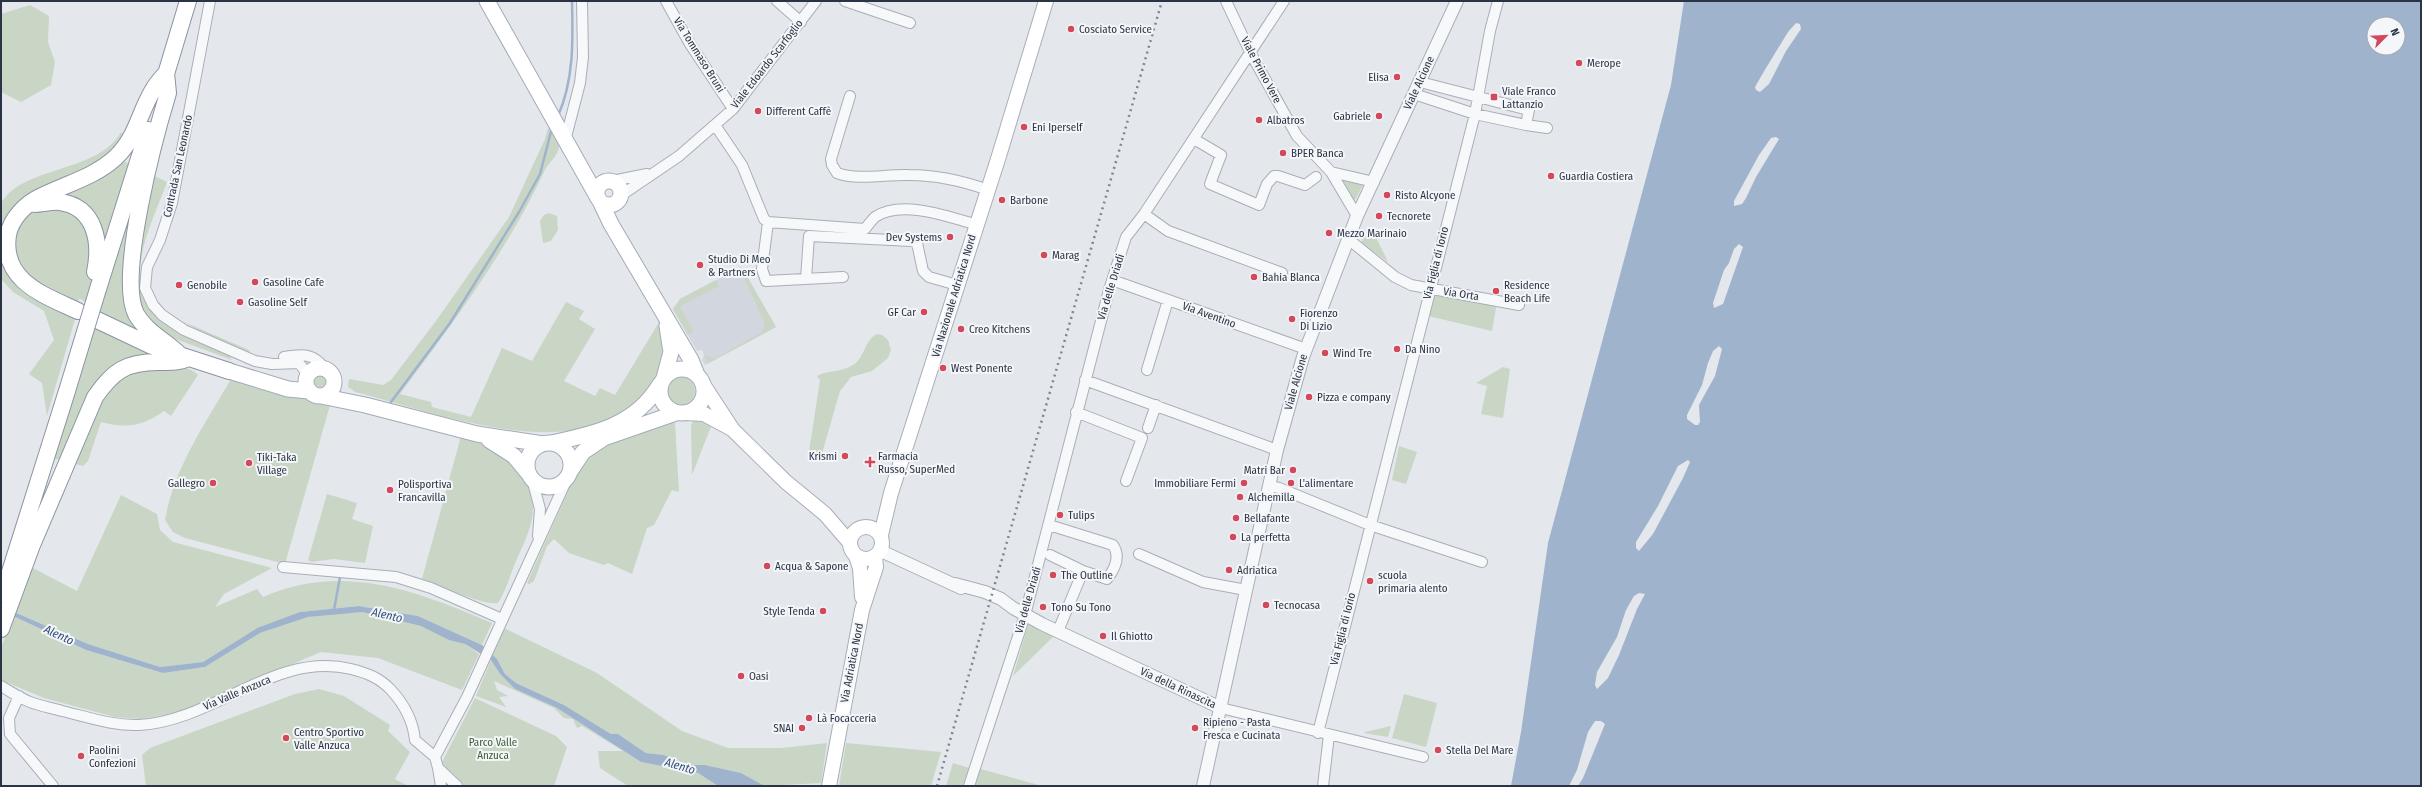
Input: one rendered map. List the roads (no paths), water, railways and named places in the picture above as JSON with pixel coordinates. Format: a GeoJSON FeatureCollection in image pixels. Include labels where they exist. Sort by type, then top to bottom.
{"type":"FeatureCollection","features":[{"type":"Feature","properties":{"kind":"highway"},"geometry":{"type":"LineString","coordinates":[[1,601],[188,1]]}},
{"type":"Feature","properties":{"kind":"highway"},"geometry":{"type":"LineString","coordinates":[[78,311],[26,283],[10,263],[7,243],[12,223],[20,211],[32,204],[38,198],[93,173],[115,158],[125,148],[134,133],[153,89],[166,73]]}},
{"type":"Feature","properties":{"kind":"highway"},"geometry":{"type":"LineString","coordinates":[[166,73],[168,93],[134,239],[130,286],[134,307],[140,320],[147,328],[184,356]]}},
{"type":"Feature","properties":{"kind":"highway"},"geometry":{"type":"LineString","coordinates":[[32,204],[51,202],[68,204],[83,212],[89,220],[98,245],[99,254],[94,276],[98,289]]}},
{"type":"Feature","properties":{"kind":"highway"},"geometry":{"type":"LineString","coordinates":[[95,320],[140,341],[229,370]]}},
{"type":"Feature","properties":{"kind":"highway"},"geometry":{"type":"LineString","coordinates":[[1,629],[32,546],[95,397],[115,372],[139,363],[178,362],[184,356]]}},
{"type":"Feature","properties":{"kind":"main road"},"geometry":{"type":"LineString","coordinates":[[487,1],[599,200],[623,246],[665,316],[700,380],[732,430]]}},
{"type":"Feature","properties":{"kind":"main road","name":"Via Nazionale Adriatica Nord"},"geometry":{"type":"LineString","coordinates":[[881,535],[891,493],[988,190],[1046,1]]}},
{"type":"Feature","properties":{"kind":"main road"},"geometry":{"type":"LineString","coordinates":[[575,159],[620,189],[619,224],[623,246]]}},
{"type":"Feature","properties":{"kind":"main road"},"geometry":{"type":"LineString","coordinates":[[599,200],[599,186],[610,181]]}},
{"type":"Feature","properties":{"kind":"main road"},"geometry":{"type":"LineString","coordinates":[[599,200],[608,205],[619,198]]}},
{"type":"Feature","properties":{"kind":"main road"},"geometry":{"type":"LineString","coordinates":[[665,316],[671,352],[659,392],[664,405],[681,413],[710,416],[732,430],[786,482],[827,517],[853,549],[865,560],[878,554],[883,543],[881,535],[872,528],[859,529],[827,517]]}},
{"type":"Feature","properties":{"kind":"main road"},"geometry":{"type":"LineString","coordinates":[[477,434],[506,449],[537,484],[550,488],[556,487],[569,474],[583,452],[604,438],[698,406],[704,392],[700,380],[691,371],[676,369],[662,381],[651,400],[628,418],[585,436],[536,447],[528,458],[530,476]]}},
{"type":"Feature","properties":{"kind":"main road"},"geometry":{"type":"LineString","coordinates":[[229,370],[270,382],[311,385],[329,393],[330,375]]}},
{"type":"Feature","properties":{"kind":"main road"},"geometry":{"type":"LineString","coordinates":[[311,385],[314,370],[330,375],[356,403]]}},
{"type":"Feature","properties":{"kind":"main road"},"geometry":{"type":"LineString","coordinates":[[311,385],[337,401],[356,403],[477,434],[547,444],[564,449],[569,455],[569,474]]}},
{"type":"Feature","properties":{"kind":"main road","name":"Via Nazionale Adriatica Nord"},"geometry":{"type":"LineString","coordinates":[[859,529],[879,512],[891,493]]}},
{"type":"Feature","properties":{"kind":"main road"},"geometry":{"type":"LineString","coordinates":[[853,549],[851,538],[859,529]]}},
{"type":"Feature","properties":{"kind":"main road","name":"Via Adriatica Nord"},"geometry":{"type":"LineString","coordinates":[[853,549],[860,568],[862,610]]}},
{"type":"Feature","properties":{"kind":"main road","name":"Via Adriatica Nord"},"geometry":{"type":"LineString","coordinates":[[829,786],[862,610],[876,566],[878,554]]}},
{"type":"Feature","properties":{"kind":"street","name":"Contrada San Leonardo"},"geometry":{"type":"LineString","coordinates":[[210,1],[172,203],[160,240],[147,267],[145,288],[153,305],[162,315],[184,330],[254,361],[272,364],[295,362],[303,365],[311,385]]}},
{"type":"Feature","properties":{"kind":"street"},"geometry":{"type":"LineString","coordinates":[[562,136],[580,83],[583,57],[582,1]]}},
{"type":"Feature","properties":{"kind":"street","name":"Via Tommaso Bruni"},"geometry":{"type":"LineString","coordinates":[[666,1],[690,44],[733,109]]}},
{"type":"Feature","properties":{"kind":"street"},"geometry":{"type":"LineString","coordinates":[[777,1],[801,22]]}},
{"type":"Feature","properties":{"kind":"street","name":"Viale Edoardo Scarfoglio"},"geometry":{"type":"LineString","coordinates":[[619,198],[652,173],[679,156],[733,109],[816,1]]}},
{"type":"Feature","properties":{"kind":"street"},"geometry":{"type":"LineString","coordinates":[[845,1],[871,4],[910,23]]}},
{"type":"Feature","properties":{"kind":"street","name":"Viale Primo Vere"},"geometry":{"type":"LineString","coordinates":[[1226,1],[1251,54],[1297,136],[1331,172],[1345,192],[1357,216]]}},
{"type":"Feature","properties":{"kind":"street","name":"Via delle Driadi"},"geometry":{"type":"LineString","coordinates":[[969,786],[1025,615],[1049,525],[1076,412],[1112,280],[1126,237],[1144,214],[1251,54],[1284,1]]}},
{"type":"Feature","properties":{"kind":"street","name":"Viale Alcione"},"geometry":{"type":"LineString","coordinates":[[1203,786],[1277,450],[1306,349],[1347,238],[1457,1]]}},
{"type":"Feature","properties":{"kind":"street","name":"Via Figlia di Iorio"},"geometry":{"type":"LineString","coordinates":[[1318,733],[1370,525],[1397,426],[1429,289],[1475,114],[1490,31],[1498,3]]}},
{"type":"Feature","properties":{"kind":"street"},"geometry":{"type":"LineString","coordinates":[[1420,82],[1529,110],[1526,125]]}},
{"type":"Feature","properties":{"kind":"street"},"geometry":{"type":"LineString","coordinates":[[1414,94],[1475,114],[1547,128]]}},
{"type":"Feature","properties":{"kind":"street"},"geometry":{"type":"LineString","coordinates":[[850,96],[831,159],[832,165],[837,173],[862,176],[917,176],[955,180],[988,190]]}},
{"type":"Feature","properties":{"kind":"street"},"geometry":{"type":"LineString","coordinates":[[715,124],[742,165],[764,219],[768,222],[865,229],[876,217],[900,209],[935,213],[976,225]]}},
{"type":"Feature","properties":{"kind":"street"},"geometry":{"type":"LineString","coordinates":[[1194,139],[1221,155],[1210,184],[1259,206],[1267,184],[1274,176],[1306,185],[1316,177]]}},
{"type":"Feature","properties":{"kind":"street"},"geometry":{"type":"LineString","coordinates":[[1331,172],[1374,182]]}},
{"type":"Feature","properties":{"kind":"street","name":"Viale Edoardo Scarfoglio"},"geometry":{"type":"LineString","coordinates":[[610,181],[652,173]]}},
{"type":"Feature","properties":{"kind":"street"},"geometry":{"type":"LineString","coordinates":[[1144,214],[1168,231],[1282,273]]}},
{"type":"Feature","properties":{"kind":"street"},"geometry":{"type":"LineString","coordinates":[[768,222],[762,269],[766,281],[843,278]]}},
{"type":"Feature","properties":{"kind":"street"},"geometry":{"type":"LineString","coordinates":[[806,279],[809,236],[912,241],[917,243],[923,270],[929,277],[958,285]]}},
{"type":"Feature","properties":{"kind":"street","name":"Via Orta"},"geometry":{"type":"LineString","coordinates":[[1347,238],[1395,277],[1411,285],[1519,304]]}},
{"type":"Feature","properties":{"kind":"street","name":"Via Aventino"},"geometry":{"type":"LineString","coordinates":[[1112,280],[1306,349]]}},
{"type":"Feature","properties":{"kind":"street"},"geometry":{"type":"LineString","coordinates":[[1147,370],[1168,300]]}},
{"type":"Feature","properties":{"kind":"street"},"geometry":{"type":"LineString","coordinates":[[254,361],[304,354],[317,359],[330,375]]}},
{"type":"Feature","properties":{"kind":"street"},"geometry":{"type":"LineString","coordinates":[[1085,380],[1277,450]]}},
{"type":"Feature","properties":{"kind":"street"},"geometry":{"type":"LineString","coordinates":[[1148,428],[1156,406]]}},
{"type":"Feature","properties":{"kind":"street"},"geometry":{"type":"LineString","coordinates":[[1076,412],[1142,438],[1126,481]]}},
{"type":"Feature","properties":{"kind":"street"},"geometry":{"type":"LineString","coordinates":[[441,786],[435,757],[467,697],[569,474]]}},
{"type":"Feature","properties":{"kind":"street"},"geometry":{"type":"LineString","coordinates":[[530,476],[540,509],[538,542]]}},
{"type":"Feature","properties":{"kind":"street"},"geometry":{"type":"LineString","coordinates":[[1269,486],[1279,488],[1370,525],[1482,562]]}},
{"type":"Feature","properties":{"kind":"street"},"geometry":{"type":"LineString","coordinates":[[1049,525],[1113,545],[1116,550],[1117,562],[1107,579],[1083,571],[1050,555]]}},
{"type":"Feature","properties":{"kind":"street","name":"Via della Rinascita"},"geometry":{"type":"LineString","coordinates":[[878,554],[955,584],[982,599],[1013,608],[1058,631],[1221,708],[1318,733],[1423,757]]}},
{"type":"Feature","properties":{"kind":"street"},"geometry":{"type":"LineString","coordinates":[[1139,554],[1203,582],[1246,590]]}},
{"type":"Feature","properties":{"kind":"street"},"geometry":{"type":"LineString","coordinates":[[282,568],[396,577],[431,588],[502,619]]}},
{"type":"Feature","properties":{"kind":"street"},"geometry":{"type":"LineString","coordinates":[[1058,631],[1083,571]]}},
{"type":"Feature","properties":{"kind":"street","name":"Via Valle Anzuca"},"geometry":{"type":"LineString","coordinates":[[1,686],[31,702],[113,724],[138,725],[175,719],[290,670],[314,666],[332,666],[364,672],[387,686],[406,709],[412,721],[415,740],[435,757]]}},
{"type":"Feature","properties":{"kind":"street"},"geometry":{"type":"LineString","coordinates":[[19,696],[9,718],[10,734],[53,786]]}},
{"type":"Feature","properties":{"kind":"street"},"geometry":{"type":"LineString","coordinates":[[1323,786],[1330,735]]}},
{"type":"Feature","properties":{"kind":"street"},"geometry":{"type":"LineString","coordinates":[[438,768],[457,786]]}},
{"type":"Feature","properties":{"kind":"water"},"geometry":{"type":"Polygon","coordinates":[[[1684,1],[2421,1],[2421,786],[1511,786],[1521,732],[1548,543],[1671,85],[1684,1]]]}},
{"type":"Feature","properties":{"kind":"water","name":"Alento"},"geometry":{"type":"Polygon","coordinates":[[[359,606],[418,616],[482,645],[497,659],[505,674],[516,683],[564,705],[611,734],[618,734],[646,753],[664,755],[688,765],[705,765],[741,773],[765,786],[718,786],[698,773],[641,762],[557,708],[515,689],[500,674],[491,660],[465,644],[449,640],[421,626],[362,612],[308,617],[260,633],[205,667],[163,673],[86,650],[13,616],[14,612],[88,644],[160,667],[203,662],[257,628],[300,612],[359,606]]]}},
{"type":"Feature","properties":{"kind":"waterway"},"geometry":{"type":"LineString","coordinates":[[558,116],[570,74],[572,45],[572,1]]}},
{"type":"Feature","properties":{"kind":"waterway"},"geometry":{"type":"LineString","coordinates":[[391,402],[450,323],[519,212],[540,174],[552,128]]}},
{"type":"Feature","properties":{"kind":"waterway"},"geometry":{"type":"LineString","coordinates":[[334,610],[340,577]]}},
{"type":"Feature","properties":{"kind":"railway"},"geometry":{"type":"LineString","coordinates":[[937,786],[1162,1]]}},
{"type":"Feature","properties":{"kind":"place","name":"Cosciato Service"},"geometry":{"type":"Point","coordinates":[1071,29]}},
{"type":"Feature","properties":{"kind":"place","name":"Merope"},"geometry":{"type":"Point","coordinates":[1579,63]}},
{"type":"Feature","properties":{"kind":"place","name":"Elisa"},"geometry":{"type":"Point","coordinates":[1397,77]}},
{"type":"Feature","properties":{"kind":"place","name":"Viale Franco Lattanzio"},"geometry":{"type":"Point","coordinates":[1494,97]}},
{"type":"Feature","properties":{"kind":"place","name":"Different Caffè"},"geometry":{"type":"Point","coordinates":[758,111]}},
{"type":"Feature","properties":{"kind":"place","name":"Gabriele"},"geometry":{"type":"Point","coordinates":[1379,116]}},
{"type":"Feature","properties":{"kind":"place","name":"Albatros"},"geometry":{"type":"Point","coordinates":[1259,120]}},
{"type":"Feature","properties":{"kind":"place","name":"Eni Iperself"},"geometry":{"type":"Point","coordinates":[1024,127]}},
{"type":"Feature","properties":{"kind":"place","name":"BPER Banca"},"geometry":{"type":"Point","coordinates":[1283,153]}},
{"type":"Feature","properties":{"kind":"place","name":"Guardia Costiera"},"geometry":{"type":"Point","coordinates":[1551,176]}},
{"type":"Feature","properties":{"kind":"place","name":"Risto Alcyone"},"geometry":{"type":"Point","coordinates":[1387,195]}},
{"type":"Feature","properties":{"kind":"place","name":"Barbone"},"geometry":{"type":"Point","coordinates":[1002,200]}},
{"type":"Feature","properties":{"kind":"place","name":"Tecnorete"},"geometry":{"type":"Point","coordinates":[1379,216]}},
{"type":"Feature","properties":{"kind":"place","name":"Mezzo Marinaio"},"geometry":{"type":"Point","coordinates":[1329,233]}},
{"type":"Feature","properties":{"kind":"place","name":"Dev Systems"},"geometry":{"type":"Point","coordinates":[950,237]}},
{"type":"Feature","properties":{"kind":"place","name":"Marag"},"geometry":{"type":"Point","coordinates":[1044,255]}},
{"type":"Feature","properties":{"kind":"place","name":"Studio Di Meo & Partners"},"geometry":{"type":"Point","coordinates":[700,265]}},
{"type":"Feature","properties":{"kind":"place","name":"Bahia Blanca"},"geometry":{"type":"Point","coordinates":[1254,277]}},
{"type":"Feature","properties":{"kind":"place","name":"Gasoline Cafe"},"geometry":{"type":"Point","coordinates":[255,282]}},
{"type":"Feature","properties":{"kind":"place","name":"Genobile"},"geometry":{"type":"Point","coordinates":[179,285]}},
{"type":"Feature","properties":{"kind":"place","name":"Residence Beach Life"},"geometry":{"type":"Point","coordinates":[1496,291]}},
{"type":"Feature","properties":{"kind":"place","name":"Gasoline Self"},"geometry":{"type":"Point","coordinates":[240,302]}},
{"type":"Feature","properties":{"kind":"place","name":"GF Car"},"geometry":{"type":"Point","coordinates":[924,312]}},
{"type":"Feature","properties":{"kind":"place","name":"Fiorenzo Di Lizio"},"geometry":{"type":"Point","coordinates":[1292,319]}},
{"type":"Feature","properties":{"kind":"place","name":"Creo Kitchens"},"geometry":{"type":"Point","coordinates":[961,329]}},
{"type":"Feature","properties":{"kind":"place","name":"Da Nino"},"geometry":{"type":"Point","coordinates":[1397,349]}},
{"type":"Feature","properties":{"kind":"place","name":"Wind Tre"},"geometry":{"type":"Point","coordinates":[1325,353]}},
{"type":"Feature","properties":{"kind":"place","name":"West Ponente"},"geometry":{"type":"Point","coordinates":[943,368]}},
{"type":"Feature","properties":{"kind":"place","name":"Pizza e company"},"geometry":{"type":"Point","coordinates":[1309,397]}},
{"type":"Feature","properties":{"kind":"place","name":"Krismi"},"geometry":{"type":"Point","coordinates":[845,456]}},
{"type":"Feature","properties":{"kind":"place","name":"Farmacia Russo, SuperMed"},"geometry":{"type":"Point","coordinates":[870,462]}},
{"type":"Feature","properties":{"kind":"place","name":"Tiki-Taka Village"},"geometry":{"type":"Point","coordinates":[249,463]}},
{"type":"Feature","properties":{"kind":"place","name":"Matri Bar"},"geometry":{"type":"Point","coordinates":[1293,470]}},
{"type":"Feature","properties":{"kind":"place","name":"Gallegro"},"geometry":{"type":"Point","coordinates":[213,483]}},
{"type":"Feature","properties":{"kind":"place","name":"Immobiliare Fermi"},"geometry":{"type":"Point","coordinates":[1244,483]}},
{"type":"Feature","properties":{"kind":"place","name":"L'alimentare"},"geometry":{"type":"Point","coordinates":[1291,483]}},
{"type":"Feature","properties":{"kind":"place","name":"Polisportiva Francavilla"},"geometry":{"type":"Point","coordinates":[390,490]}},
{"type":"Feature","properties":{"kind":"place","name":"Alchemilla"},"geometry":{"type":"Point","coordinates":[1240,497]}},
{"type":"Feature","properties":{"kind":"place","name":"Tulips"},"geometry":{"type":"Point","coordinates":[1060,515]}},
{"type":"Feature","properties":{"kind":"place","name":"Bellafante"},"geometry":{"type":"Point","coordinates":[1236,518]}},
{"type":"Feature","properties":{"kind":"place","name":"La perfetta"},"geometry":{"type":"Point","coordinates":[1233,537]}},
{"type":"Feature","properties":{"kind":"place","name":"Acqua & Sapone"},"geometry":{"type":"Point","coordinates":[767,566]}},
{"type":"Feature","properties":{"kind":"place","name":"Adriatica"},"geometry":{"type":"Point","coordinates":[1229,570]}},
{"type":"Feature","properties":{"kind":"place","name":"The Outline"},"geometry":{"type":"Point","coordinates":[1053,575]}},
{"type":"Feature","properties":{"kind":"place","name":"scuola primaria alento"},"geometry":{"type":"Point","coordinates":[1370,581]}},
{"type":"Feature","properties":{"kind":"place","name":"Tecnocasa"},"geometry":{"type":"Point","coordinates":[1266,605]}},
{"type":"Feature","properties":{"kind":"place","name":"Tono Su Tono"},"geometry":{"type":"Point","coordinates":[1043,607]}},
{"type":"Feature","properties":{"kind":"place","name":"Style Tenda"},"geometry":{"type":"Point","coordinates":[823,611]}},
{"type":"Feature","properties":{"kind":"place","name":"Il Ghiotto"},"geometry":{"type":"Point","coordinates":[1103,636]}},
{"type":"Feature","properties":{"kind":"place","name":"Oasi"},"geometry":{"type":"Point","coordinates":[741,676]}},
{"type":"Feature","properties":{"kind":"place","name":"Là Focacceria"},"geometry":{"type":"Point","coordinates":[809,718]}},
{"type":"Feature","properties":{"kind":"place","name":"SNAI"},"geometry":{"type":"Point","coordinates":[802,728]}},
{"type":"Feature","properties":{"kind":"place","name":"Ripieno - Pasta Fresca e Cucinata"},"geometry":{"type":"Point","coordinates":[1195,728]}},
{"type":"Feature","properties":{"kind":"place","name":"Centro Sportivo Valle Anzuca"},"geometry":{"type":"Point","coordinates":[286,738]}},
{"type":"Feature","properties":{"kind":"place","name":"Stella Del Mare"},"geometry":{"type":"Point","coordinates":[1438,750]}},
{"type":"Feature","properties":{"kind":"place","name":"Paolini Confezioni"},"geometry":{"type":"Point","coordinates":[81,756]}},
{"type":"Feature","properties":{"kind":"park label","name":"Parco Valle Anzuca"},"geometry":{"type":"Point","coordinates":[493,748]}}]}
